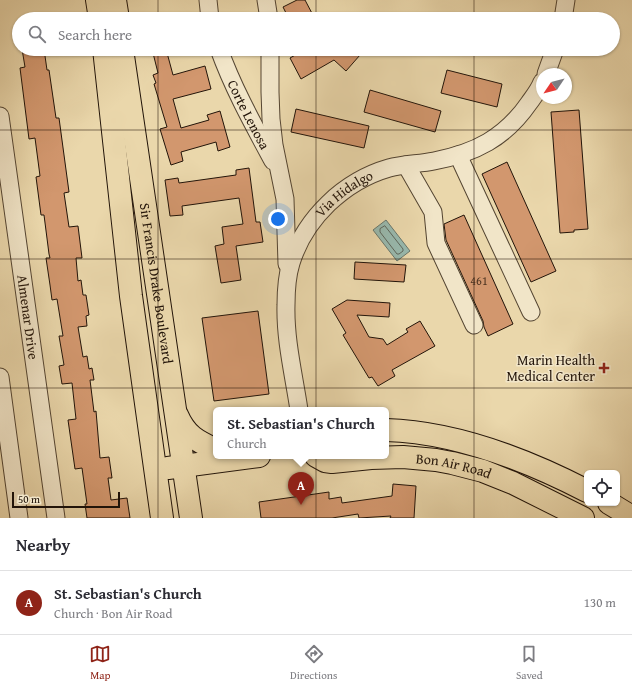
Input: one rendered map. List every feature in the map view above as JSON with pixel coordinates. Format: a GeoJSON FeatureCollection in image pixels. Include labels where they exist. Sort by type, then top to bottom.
{"type":"FeatureCollection","features":[{"type":"Feature","properties":{"kind":"main road"},"geometry":{"type":"LineString","coordinates":[[97,0],[99,12]]}},
{"type":"Feature","properties":{"kind":"main road"},"geometry":{"type":"LineString","coordinates":[[115,0],[117,12]]}},
{"type":"Feature","properties":{"kind":"main road","name":"Sir Francis Drake Boulevard"},"geometry":{"type":"LineString","coordinates":[[105,56],[131,296],[162,518]]}},
{"type":"Feature","properties":{"kind":"main road","name":"Sir Francis Drake Boulevard"},"geometry":{"type":"LineString","coordinates":[[123,56],[191,518]]}},
{"type":"Feature","properties":{"kind":"main road"},"geometry":{"type":"LineString","coordinates":[[175,410],[181,424],[187,432],[196,440],[213,448]]}},
{"type":"Feature","properties":{"kind":"main road","name":"Bon Air Road"},"geometry":{"type":"LineString","coordinates":[[389,430],[427,433],[477,446],[521,461],[584,490]]}},
{"type":"Feature","properties":{"kind":"main road","name":"Bon Air Road"},"geometry":{"type":"LineString","coordinates":[[389,457],[430,459],[482,471],[512,483],[583,518]]}},
{"type":"Feature","properties":{"kind":"main road"},"geometry":{"type":"LineString","coordinates":[[155,469],[232,459]]}},
{"type":"Feature","properties":{"kind":"main road","name":"Bon Air Road"},"geometry":{"type":"LineString","coordinates":[[321,459],[332,462],[361,459]]}},
{"type":"Feature","properties":{"kind":"main road"},"geometry":{"type":"LineString","coordinates":[[614,506],[632,517]]}},
{"type":"Feature","properties":{"kind":"street"},"geometry":{"type":"LineString","coordinates":[[208,0],[209,12]]}},
{"type":"Feature","properties":{"kind":"street"},"geometry":{"type":"LineString","coordinates":[[266,0],[268,12]]}},
{"type":"Feature","properties":{"kind":"street"},"geometry":{"type":"LineString","coordinates":[[564,12],[566,0]]}},
{"type":"Feature","properties":{"kind":"street","name":"Corte Lenosa"},"geometry":{"type":"LineString","coordinates":[[222,56],[249,117],[282,179]]}},
{"type":"Feature","properties":{"kind":"street","name":"Corte Lenosa"},"geometry":{"type":"LineString","coordinates":[[270,56],[271,119],[274,144],[282,179],[287,218],[288,282]]}},
{"type":"Feature","properties":{"kind":"street"},"geometry":{"type":"LineString","coordinates":[[549,68],[553,56]]}},
{"type":"Feature","properties":{"kind":"street","name":"Via Hidalgo"},"geometry":{"type":"LineString","coordinates":[[299,407],[286,327],[286,305],[291,263],[300,241],[312,223],[327,204],[345,189],[367,175],[390,167],[458,155],[495,138],[512,125],[526,108],[536,92]]}},
{"type":"Feature","properties":{"kind":"street","name":"Almenar Drive"},"geometry":{"type":"LineString","coordinates":[[0,116],[56,518]]}},
{"type":"Feature","properties":{"kind":"street"},"geometry":{"type":"LineString","coordinates":[[458,155],[531,312]]}},
{"type":"Feature","properties":{"kind":"street"},"geometry":{"type":"LineString","coordinates":[[406,165],[433,212],[436,243],[474,325]]}},
{"type":"Feature","properties":{"kind":"street"},"geometry":{"type":"LineString","coordinates":[[0,377],[19,518]]}},
{"type":"Feature","properties":{"kind":"water"},"geometry":{"type":"Polygon","coordinates":[[[386,220],[410,251],[397,261],[373,230],[386,220]]]}},
{"type":"Feature","properties":{"kind":"building"},"geometry":{"type":"Polygon","coordinates":[[[297,0],[305,0],[311,12],[286,12],[283,7],[297,0]]]}},
{"type":"Feature","properties":{"kind":"building"},"geometry":{"type":"Polygon","coordinates":[[[23,56],[45,56],[47,70],[49,70],[56,118],[59,118],[69,192],[64,193],[69,227],[78,226],[82,258],[76,258],[78,281],[81,280],[83,295],[86,295],[89,315],[86,316],[87,326],[78,327],[83,357],[87,356],[89,369],[92,368],[94,380],[90,380],[94,412],[96,411],[100,458],[109,457],[112,478],[108,478],[111,500],[127,498],[130,518],[87,518],[85,504],[87,504],[82,468],[75,469],[68,420],[76,419],[72,383],[62,384],[59,366],[64,365],[59,336],[63,336],[57,299],[52,300],[46,258],[50,258],[44,215],[41,215],[36,177],[40,176],[35,138],[29,139],[20,68],[25,67],[23,56]]]}},
{"type":"Feature","properties":{"kind":"building"},"geometry":{"type":"Polygon","coordinates":[[[154,56],[168,56],[173,75],[205,66],[211,89],[173,99],[181,128],[209,120],[207,115],[220,111],[230,147],[218,151],[216,142],[181,152],[183,161],[171,165],[160,129],[167,127],[154,84],[156,83],[153,75],[158,73],[154,56]]]}},
{"type":"Feature","properties":{"kind":"building"},"geometry":{"type":"Polygon","coordinates":[[[294,56],[359,56],[346,71],[334,60],[301,79],[290,58],[294,56]]]}},
{"type":"Feature","properties":{"kind":"building"},"geometry":{"type":"Polygon","coordinates":[[[447,70],[502,84],[497,107],[441,93],[447,70]]]}},
{"type":"Feature","properties":{"kind":"building"},"geometry":{"type":"Polygon","coordinates":[[[370,90],[441,111],[435,132],[364,112],[370,90]]]}},
{"type":"Feature","properties":{"kind":"building"},"geometry":{"type":"Polygon","coordinates":[[[296,109],[369,126],[364,148],[291,132],[296,109]]]}},
{"type":"Feature","properties":{"kind":"building"},"geometry":{"type":"Polygon","coordinates":[[[579,110],[588,229],[560,233],[551,112],[579,110]]]}},
{"type":"Feature","properties":{"kind":"building"},"geometry":{"type":"Polygon","coordinates":[[[507,162],[556,271],[531,282],[482,174],[507,162]]]}},
{"type":"Feature","properties":{"kind":"building"},"geometry":{"type":"Polygon","coordinates":[[[249,168],[256,222],[260,222],[263,242],[236,246],[241,280],[221,283],[215,246],[224,244],[222,227],[243,224],[239,198],[182,206],[183,215],[170,216],[165,180],[178,178],[179,183],[236,175],[236,170],[249,168]]]}},
{"type":"Feature","properties":{"kind":"building"},"geometry":{"type":"Polygon","coordinates":[[[464,215],[513,324],[488,336],[483,321],[446,240],[444,224],[464,215]]]}},
{"type":"Feature","properties":{"kind":"building"},"geometry":{"type":"Polygon","coordinates":[[[355,262],[406,265],[404,282],[354,279],[355,262]]]}},
{"type":"Feature","properties":{"kind":"building"},"geometry":{"type":"Polygon","coordinates":[[[347,300],[390,303],[389,317],[357,315],[369,337],[383,339],[387,345],[408,332],[406,329],[420,321],[435,346],[392,370],[395,376],[378,386],[372,377],[369,378],[343,335],[346,333],[332,309],[347,300]]]}},
{"type":"Feature","properties":{"kind":"building"},"geometry":{"type":"Polygon","coordinates":[[[258,311],[269,394],[214,401],[202,318],[258,311]]]}},
{"type":"Feature","properties":{"kind":"building"},"geometry":{"type":"Polygon","coordinates":[[[393,484],[416,486],[414,518],[390,518],[391,516],[359,518],[358,514],[332,518],[261,518],[259,502],[329,492],[329,499],[341,497],[342,503],[392,496],[393,484]]]}},
{"type":"Feature","properties":{"kind":"place","name":"Marin Health Medical Center"},"geometry":{"type":"Point","coordinates":[604,368]}},
{"type":"Feature","properties":{"kind":"place","name":"St. Sebastian's Church"},"geometry":{"type":"Point","coordinates":[301,505]}}]}
